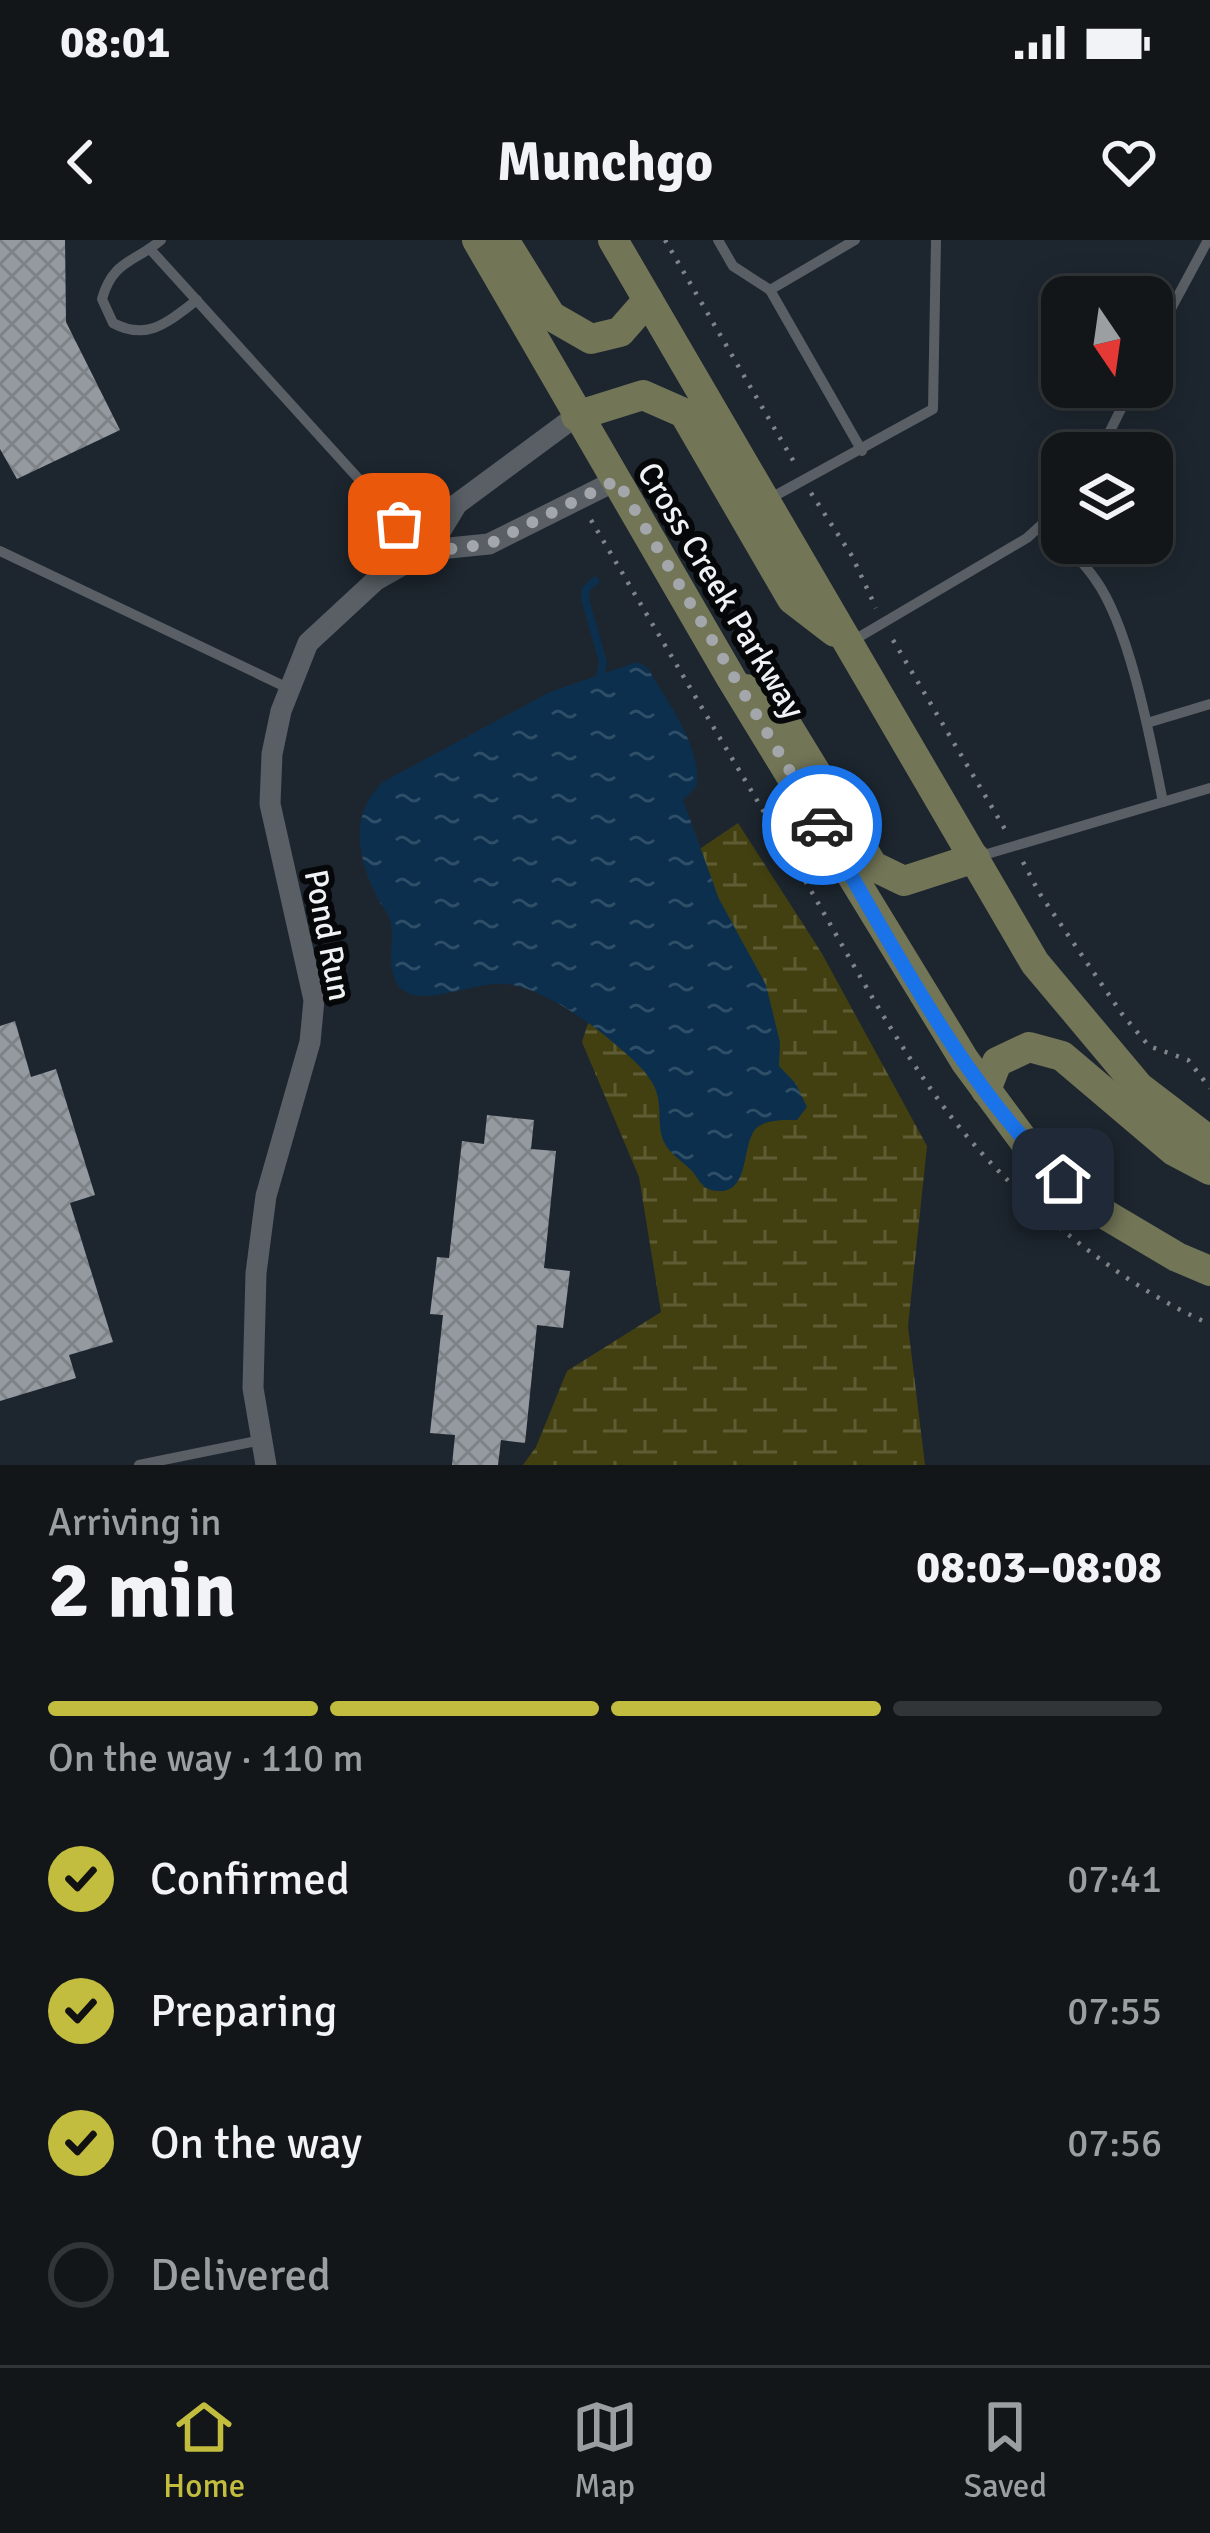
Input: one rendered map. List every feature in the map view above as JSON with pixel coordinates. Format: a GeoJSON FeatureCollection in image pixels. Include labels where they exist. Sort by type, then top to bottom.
{"type":"FeatureCollection","features":[{"type":"Feature","properties":{"kind":"street","name":"Cross Creek Parkway"},"geometry":{"type":"LineString","coordinates":[[477,240],[731,678],[986,1090],[1030,1149],[1096,1209],[1210,1271]]}},
{"type":"Feature","properties":{"kind":"street"},"geometry":{"type":"LineString","coordinates":[[504,240],[551,316],[591,339],[620,332],[648,299]]}},
{"type":"Feature","properties":{"kind":"street"},"geometry":{"type":"LineString","coordinates":[[613,240],[1035,963],[1138,1087],[1210,1141]]}},
{"type":"Feature","properties":{"kind":"street"},"geometry":{"type":"LineString","coordinates":[[576,416],[643,395],[683,413],[792,599],[849,643]]}},
{"type":"Feature","properties":{"kind":"street","name":"Pond Run"},"geometry":{"type":"LineString","coordinates":[[427,551],[457,504],[576,416]]}},
{"type":"Feature","properties":{"kind":"street","name":"Pond Run"},"geometry":{"type":"LineString","coordinates":[[266,1465],[253,1388],[261,1234],[266,1196],[310,1042],[314,1000],[270,804],[280,711],[308,643],[376,580],[427,551],[489,544],[617,480]]}},
{"type":"Feature","properties":{"kind":"street"},"geometry":{"type":"LineString","coordinates":[[731,678],[782,717],[873,866],[904,881],[975,858]]}},
{"type":"Feature","properties":{"kind":"street"},"geometry":{"type":"LineString","coordinates":[[986,1090],[997,1062],[1029,1047],[1062,1056],[1174,1150],[1210,1170]]}},
{"type":"Feature","properties":{"kind":"lane"},"geometry":{"type":"LineString","coordinates":[[161,240],[109,276],[101,299],[112,323],[141,333],[156,330],[197,300]]}},
{"type":"Feature","properties":{"kind":"lane"},"geometry":{"type":"LineString","coordinates":[[718,240],[733,266],[770,290],[862,451]]}},
{"type":"Feature","properties":{"kind":"lane"},"geometry":{"type":"LineString","coordinates":[[770,290],[855,240]]}},
{"type":"Feature","properties":{"kind":"lane"},"geometry":{"type":"LineString","coordinates":[[766,500],[933,410],[936,240]]}},
{"type":"Feature","properties":{"kind":"lane"},"geometry":{"type":"LineString","coordinates":[[1173,305],[1208,240]]}},
{"type":"Feature","properties":{"kind":"lane"},"geometry":{"type":"LineString","coordinates":[[150,250],[427,551]]}},
{"type":"Feature","properties":{"kind":"lane"},"geometry":{"type":"LineString","coordinates":[[849,643],[1041,525]]}},
{"type":"Feature","properties":{"kind":"lane"},"geometry":{"type":"LineString","coordinates":[[0,551],[290,688]]}},
{"type":"Feature","properties":{"kind":"lane"},"geometry":{"type":"LineString","coordinates":[[1082,564],[1098,582],[1121,638],[1147,723],[1163,802]]}},
{"type":"Feature","properties":{"kind":"lane"},"geometry":{"type":"LineString","coordinates":[[1147,723],[1210,704]]}},
{"type":"Feature","properties":{"kind":"lane"},"geometry":{"type":"LineString","coordinates":[[975,858],[1210,788]]}},
{"type":"Feature","properties":{"kind":"lane"},"geometry":{"type":"LineString","coordinates":[[139,1465],[261,1440]]}},
{"type":"Feature","properties":{"kind":"path"},"geometry":{"type":"LineString","coordinates":[[665,240],[852,556],[884,622],[1040,894],[1149,1046],[1188,1060],[1210,1088]]}},
{"type":"Feature","properties":{"kind":"path"},"geometry":{"type":"LineString","coordinates":[[579,499],[876,999]]}},
{"type":"Feature","properties":{"kind":"shaded area"},"geometry":{"type":"Polygon","coordinates":[[[0,240],[1210,240],[1210,1465],[0,1465],[0,240]]]}},
{"type":"Feature","properties":{"kind":"green space"},"geometry":{"type":"Polygon","coordinates":[[[738,823],[821,952],[927,1146],[908,1326],[925,1465],[523,1465],[536,1447],[567,1371],[661,1312],[639,1177],[582,1042],[629,897],[738,823]]]}},
{"type":"Feature","properties":{"kind":"water"},"geometry":{"type":"Polygon","coordinates":[[[637,662],[647,667],[688,739],[697,786],[683,800],[719,899],[766,985],[780,1042],[779,1066],[796,1084],[807,1107],[797,1120],[762,1124],[754,1131],[738,1181],[724,1191],[705,1187],[667,1148],[656,1091],[644,1071],[574,1013],[518,986],[482,986],[427,996],[399,986],[392,970],[391,923],[362,853],[365,809],[383,782],[550,692],[637,662]]]}},
{"type":"Feature","properties":{"kind":"building"},"geometry":{"type":"Polygon","coordinates":[[[0,240],[65,240],[66,322],[120,430],[17,479],[0,449],[0,240]]]}},
{"type":"Feature","properties":{"kind":"building"},"geometry":{"type":"Polygon","coordinates":[[[15,1021],[31,1077],[56,1069],[95,1195],[70,1203],[113,1342],[69,1355],[76,1378],[0,1401],[0,1026],[15,1021]]]}},
{"type":"Feature","properties":{"kind":"building"},"geometry":{"type":"Polygon","coordinates":[[[487,1115],[534,1120],[531,1149],[556,1151],[544,1268],[570,1271],[563,1328],[537,1325],[525,1443],[501,1440],[498,1465],[452,1465],[455,1435],[430,1433],[443,1315],[430,1314],[437,1257],[449,1258],[462,1141],[484,1144],[487,1115]]]}},
{"type":"Feature","properties":{"kind":"waterway"},"geometry":{"type":"LineString","coordinates":[[595,581],[586,589],[585,599],[603,662],[600,677]]}},
{"type":"Feature","properties":{"kind":"way so far"},"geometry":{"type":"LineString","coordinates":[[399,524],[425,552],[489,544],[617,480],[822,825]]}},
{"type":"Feature","properties":{"kind":"route"},"geometry":{"type":"LineString","coordinates":[[822,825],[965,1061],[1030,1149],[1063,1179]]}}]}
